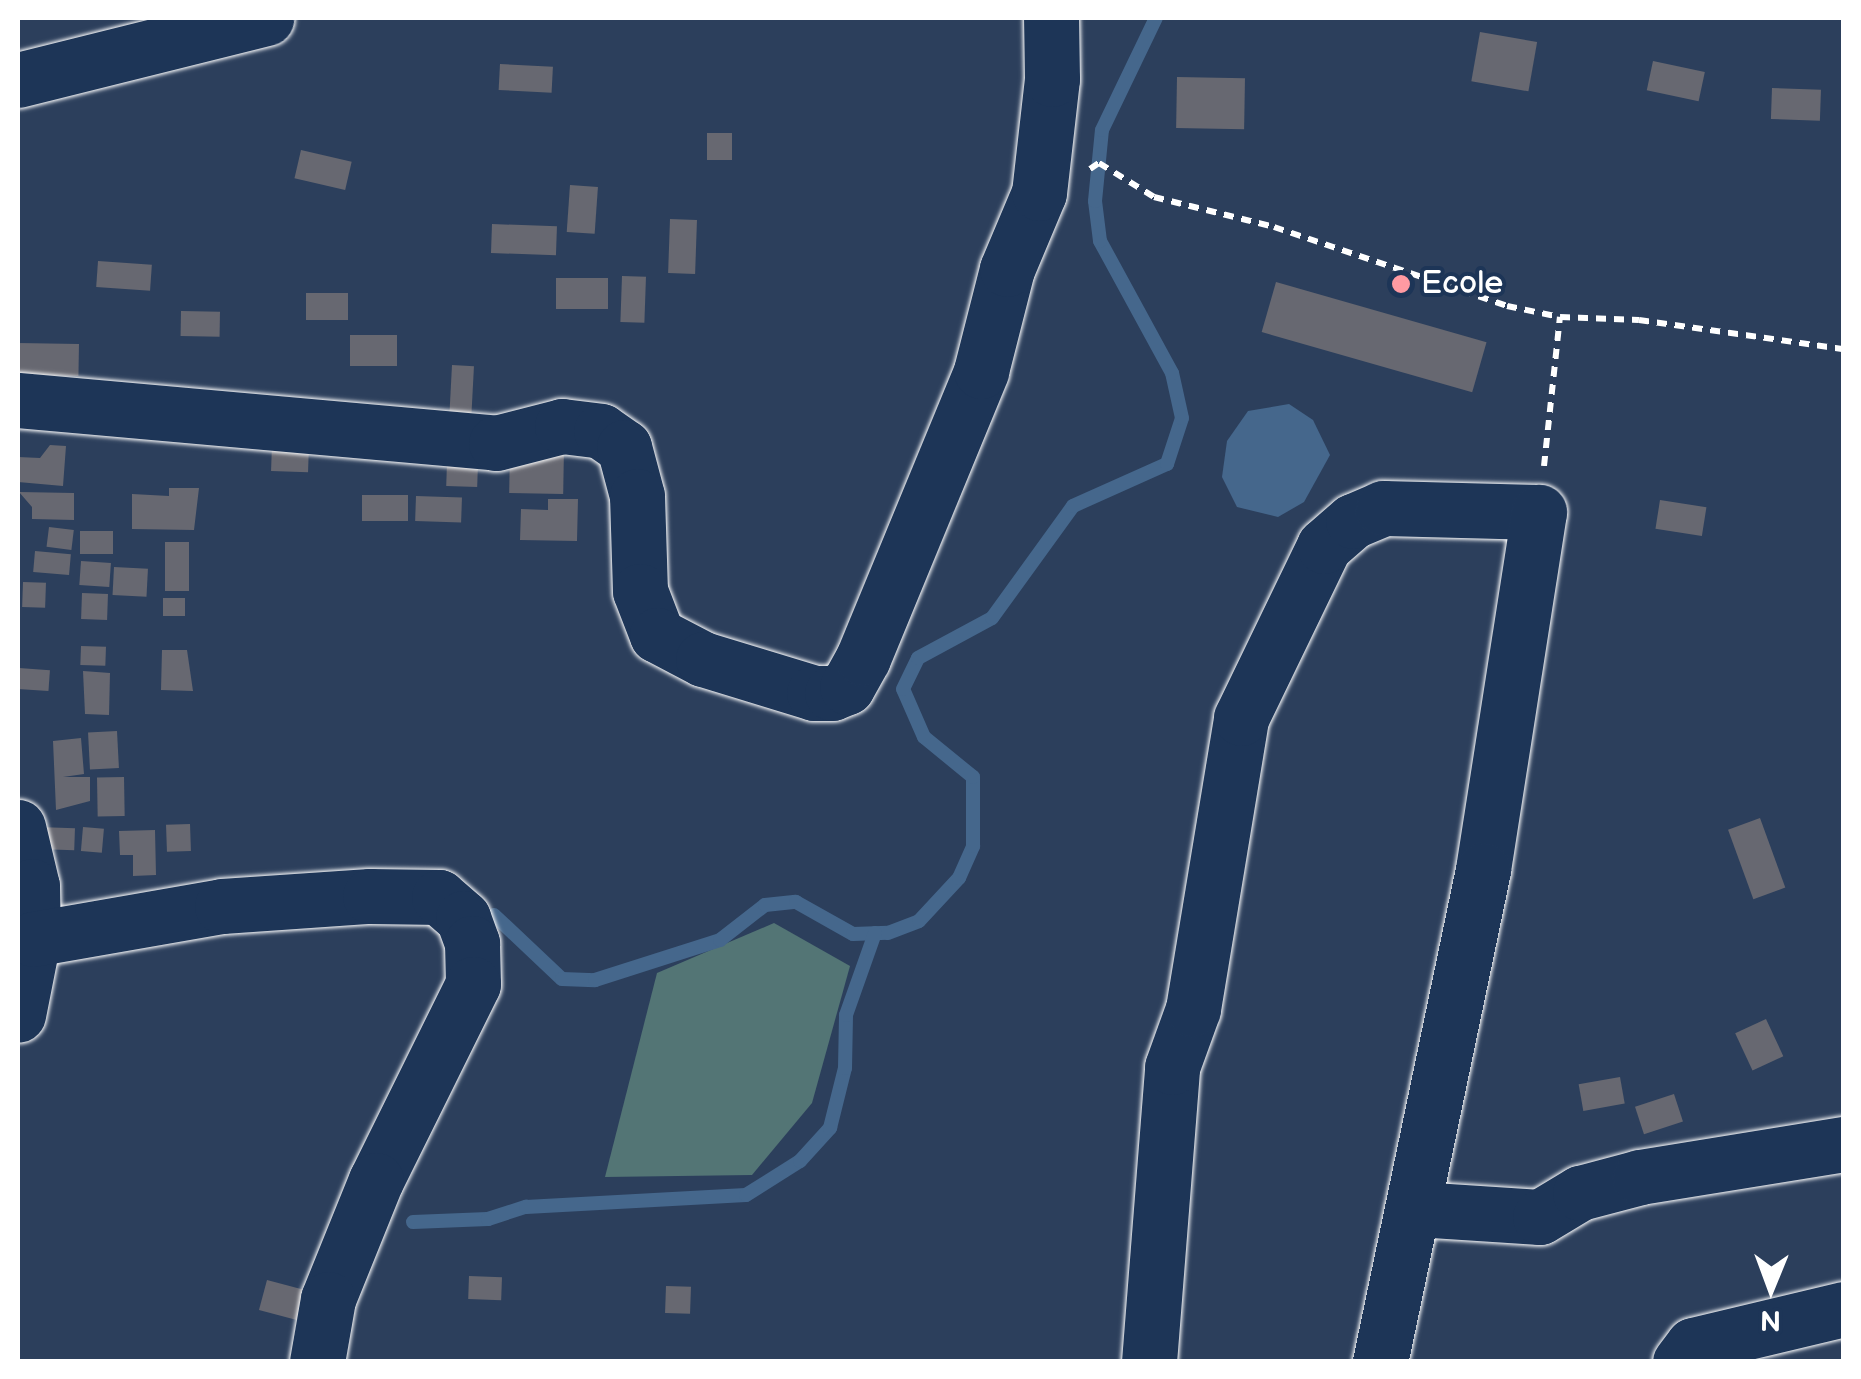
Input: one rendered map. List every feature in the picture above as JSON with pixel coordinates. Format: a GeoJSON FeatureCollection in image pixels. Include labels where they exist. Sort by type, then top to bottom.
{"type":"FeatureCollection","features":[{"type":"Feature","properties":{"kind":"street"},"geometry":{"type":"LineString","coordinates":[[18,80],[266,18]]}},
{"type":"Feature","properties":{"kind":"street"},"geometry":{"type":"LineString","coordinates":[[18,400],[496,442],[562,426],[601,431],[624,447],[637,496],[640,591],[657,635],[703,659],[814,693],[832,693],[846,687],[863,658],[981,371],[1007,269],[1039,193],[1052,79],[1051,18]]}},
{"type":"Feature","properties":{"kind":"street"},"geometry":{"type":"LineString","coordinates":[[1148,1362],[1172,1067],[1193,1009],[1241,718],[1324,546],[1352,521],[1383,508],[1539,512],[1484,870],[1417,1209],[1380,1362]]}},
{"type":"Feature","properties":{"kind":"street"},"geometry":{"type":"LineString","coordinates":[[18,828],[32,886],[33,940],[18,1015]]}},
{"type":"Feature","properties":{"kind":"street"},"geometry":{"type":"LineString","coordinates":[[33,940],[222,906],[370,896],[439,897],[463,918],[472,943],[473,984],[376,1180],[328,1299],[317,1362]]}},
{"type":"Feature","properties":{"kind":"street"},"geometry":{"type":"LineString","coordinates":[[1417,1209],[1540,1218],[1580,1193],[1640,1177],[1844,1144]]}},
{"type":"Feature","properties":{"kind":"street"},"geometry":{"type":"LineString","coordinates":[[1680,1362],[1693,1345],[1844,1309]]}},
{"type":"Feature","properties":{"kind":"path"},"geometry":{"type":"LineString","coordinates":[[1039,193],[1062,194],[1099,164],[1154,197],[1274,227],[1507,306],[1560,317],[1639,320],[1844,349]]}},
{"type":"Feature","properties":{"kind":"path"},"geometry":{"type":"LineString","coordinates":[[1539,512],[1560,317]]}},
{"type":"Feature","properties":{"kind":"green space"},"geometry":{"type":"Polygon","coordinates":[[[774,923],[850,966],[812,1103],[752,1175],[605,1177],[657,973],[774,923]]]}},
{"type":"Feature","properties":{"kind":"water"},"geometry":{"type":"Polygon","coordinates":[[[1289,404],[1313,420],[1330,455],[1304,502],[1278,517],[1237,507],[1222,477],[1227,441],[1248,411],[1289,404]]]}},
{"type":"Feature","properties":{"kind":"building"},"geometry":{"type":"Polygon","coordinates":[[[1480,32],[1537,42],[1528,91],[1471,81],[1480,32]]]}},
{"type":"Feature","properties":{"kind":"building"},"geometry":{"type":"Polygon","coordinates":[[[1653,61],[1705,72],[1699,101],[1647,90],[1653,61]]]}},
{"type":"Feature","properties":{"kind":"building"},"geometry":{"type":"Polygon","coordinates":[[[500,64],[553,67],[552,93],[499,90],[500,64]]]}},
{"type":"Feature","properties":{"kind":"building"},"geometry":{"type":"Polygon","coordinates":[[[1177,77],[1245,78],[1244,129],[1176,128],[1177,77]]]}},
{"type":"Feature","properties":{"kind":"building"},"geometry":{"type":"Polygon","coordinates":[[[1772,88],[1821,90],[1820,121],[1771,119],[1772,88]]]}},
{"type":"Feature","properties":{"kind":"building"},"geometry":{"type":"Polygon","coordinates":[[[707,133],[732,133],[732,160],[707,160],[707,133]]]}},
{"type":"Feature","properties":{"kind":"building"},"geometry":{"type":"Polygon","coordinates":[[[301,150],[352,162],[345,190],[294,178],[301,150]]]}},
{"type":"Feature","properties":{"kind":"building"},"geometry":{"type":"Polygon","coordinates":[[[570,185],[598,187],[595,234],[567,232],[570,185]]]}},
{"type":"Feature","properties":{"kind":"building"},"geometry":{"type":"Polygon","coordinates":[[[670,219],[697,220],[695,274],[668,273],[670,219]]]}},
{"type":"Feature","properties":{"kind":"building"},"geometry":{"type":"Polygon","coordinates":[[[492,224],[557,226],[556,255],[491,253],[492,224]]]}},
{"type":"Feature","properties":{"kind":"building"},"geometry":{"type":"Polygon","coordinates":[[[98,261],[152,265],[150,291],[96,287],[98,261]]]}},
{"type":"Feature","properties":{"kind":"building"},"geometry":{"type":"Polygon","coordinates":[[[622,276],[646,277],[644,323],[620,322],[622,276]]]}},
{"type":"Feature","properties":{"kind":"building"},"geometry":{"type":"Polygon","coordinates":[[[556,278],[608,278],[608,309],[556,309],[556,278]]]}},
{"type":"Feature","properties":{"kind":"building"},"geometry":{"type":"Polygon","coordinates":[[[1276,282],[1487,342],[1472,392],[1262,332],[1276,282]]]}},
{"type":"Feature","properties":{"kind":"building"},"geometry":{"type":"Polygon","coordinates":[[[306,293],[348,293],[348,320],[306,320],[306,293]]]}},
{"type":"Feature","properties":{"kind":"building"},"geometry":{"type":"Polygon","coordinates":[[[181,311],[220,312],[220,337],[181,336],[181,311]]]}},
{"type":"Feature","properties":{"kind":"building"},"geometry":{"type":"Polygon","coordinates":[[[350,335],[397,335],[397,366],[350,366],[350,335]]]}},
{"type":"Feature","properties":{"kind":"building"},"geometry":{"type":"Polygon","coordinates":[[[18,343],[79,344],[78,376],[18,375],[18,343]]]}},
{"type":"Feature","properties":{"kind":"building"},"geometry":{"type":"Polygon","coordinates":[[[452,365],[474,366],[471,414],[449,413],[452,365]]]}},
{"type":"Feature","properties":{"kind":"building"},"geometry":{"type":"Polygon","coordinates":[[[272,444],[309,445],[308,472],[271,471],[272,444]]]}},
{"type":"Feature","properties":{"kind":"building"},"geometry":{"type":"Polygon","coordinates":[[[50,445],[66,446],[63,486],[18,482],[18,457],[40,458],[50,445]]]}},
{"type":"Feature","properties":{"kind":"building"},"geometry":{"type":"Polygon","coordinates":[[[510,447],[564,448],[563,494],[509,493],[510,447]]]}},
{"type":"Feature","properties":{"kind":"building"},"geometry":{"type":"Polygon","coordinates":[[[447,463],[478,464],[477,487],[446,486],[447,463]]]}},
{"type":"Feature","properties":{"kind":"building"},"geometry":{"type":"Polygon","coordinates":[[[169,488],[199,488],[194,530],[132,529],[132,494],[169,496],[169,488]]]}},
{"type":"Feature","properties":{"kind":"building"},"geometry":{"type":"Polygon","coordinates":[[[19,492],[74,493],[74,520],[32,519],[32,507],[19,492]]]}},
{"type":"Feature","properties":{"kind":"building"},"geometry":{"type":"Polygon","coordinates":[[[362,495],[408,495],[408,521],[362,521],[362,495]]]}},
{"type":"Feature","properties":{"kind":"building"},"geometry":{"type":"Polygon","coordinates":[[[416,496],[462,498],[461,523],[415,521],[416,496]]]}},
{"type":"Feature","properties":{"kind":"building"},"geometry":{"type":"Polygon","coordinates":[[[548,499],[578,499],[577,541],[520,540],[521,509],[548,510],[548,499]]]}},
{"type":"Feature","properties":{"kind":"building"},"geometry":{"type":"Polygon","coordinates":[[[1660,500],[1706,507],[1702,536],[1655,529],[1660,500]]]}},
{"type":"Feature","properties":{"kind":"building"},"geometry":{"type":"Polygon","coordinates":[[[49,527],[74,530],[71,550],[47,547],[49,527]]]}},
{"type":"Feature","properties":{"kind":"building"},"geometry":{"type":"Polygon","coordinates":[[[80,531],[113,531],[113,554],[80,554],[80,531]]]}},
{"type":"Feature","properties":{"kind":"building"},"geometry":{"type":"Polygon","coordinates":[[[165,542],[189,542],[189,591],[165,591],[165,542]]]}},
{"type":"Feature","properties":{"kind":"building"},"geometry":{"type":"Polygon","coordinates":[[[35,551],[71,554],[69,575],[33,572],[35,551]]]}},
{"type":"Feature","properties":{"kind":"building"},"geometry":{"type":"Polygon","coordinates":[[[81,561],[111,563],[109,587],[79,585],[81,561]]]}},
{"type":"Feature","properties":{"kind":"building"},"geometry":{"type":"Polygon","coordinates":[[[114,567],[148,569],[146,597],[113,595],[114,567]]]}},
{"type":"Feature","properties":{"kind":"building"},"geometry":{"type":"Polygon","coordinates":[[[23,582],[46,583],[45,608],[22,607],[23,582]]]}},
{"type":"Feature","properties":{"kind":"building"},"geometry":{"type":"Polygon","coordinates":[[[82,593],[108,594],[107,620],[81,619],[82,593]]]}},
{"type":"Feature","properties":{"kind":"building"},"geometry":{"type":"Polygon","coordinates":[[[163,598],[185,598],[185,616],[163,616],[163,598]]]}},
{"type":"Feature","properties":{"kind":"building"},"geometry":{"type":"Polygon","coordinates":[[[81,646],[106,647],[105,666],[80,665],[81,646]]]}},
{"type":"Feature","properties":{"kind":"building"},"geometry":{"type":"Polygon","coordinates":[[[162,650],[187,650],[193,691],[161,690],[162,650]]]}},
{"type":"Feature","properties":{"kind":"building"},"geometry":{"type":"Polygon","coordinates":[[[19,668],[50,670],[48,691],[18,689],[19,668]]]}},
{"type":"Feature","properties":{"kind":"building"},"geometry":{"type":"Polygon","coordinates":[[[83,671],[110,673],[109,715],[85,714],[83,671]]]}},
{"type":"Feature","properties":{"kind":"building"},"geometry":{"type":"Polygon","coordinates":[[[117,731],[119,768],[90,769],[88,733],[117,731]]]}},
{"type":"Feature","properties":{"kind":"building"},"geometry":{"type":"Polygon","coordinates":[[[81,738],[84,774],[63,777],[90,777],[90,801],[56,810],[53,741],[81,738]]]}},
{"type":"Feature","properties":{"kind":"building"},"geometry":{"type":"Polygon","coordinates":[[[97,777],[124,777],[125,816],[98,816],[97,777]]]}},
{"type":"Feature","properties":{"kind":"building"},"geometry":{"type":"Polygon","coordinates":[[[1760,818],[1785,888],[1753,899],[1728,830],[1760,818]]]}},
{"type":"Feature","properties":{"kind":"building"},"geometry":{"type":"Polygon","coordinates":[[[190,824],[191,851],[167,852],[166,825],[190,824]]]}},
{"type":"Feature","properties":{"kind":"building"},"geometry":{"type":"Polygon","coordinates":[[[38,827],[75,828],[74,850],[37,849],[38,827]]]}},
{"type":"Feature","properties":{"kind":"building"},"geometry":{"type":"Polygon","coordinates":[[[83,827],[104,829],[102,853],[81,851],[83,827]]]}},
{"type":"Feature","properties":{"kind":"building"},"geometry":{"type":"Polygon","coordinates":[[[155,830],[156,875],[133,876],[133,855],[120,855],[119,831],[155,830]]]}},
{"type":"Feature","properties":{"kind":"building"},"geometry":{"type":"Polygon","coordinates":[[[1766,1019],[1783,1056],[1753,1071],[1735,1033],[1766,1019]]]}},
{"type":"Feature","properties":{"kind":"building"},"geometry":{"type":"Polygon","coordinates":[[[1620,1077],[1625,1104],[1583,1111],[1579,1084],[1620,1077]]]}},
{"type":"Feature","properties":{"kind":"building"},"geometry":{"type":"Polygon","coordinates":[[[1674,1094],[1683,1122],[1644,1134],[1635,1107],[1674,1094]]]}},
{"type":"Feature","properties":{"kind":"building"},"geometry":{"type":"Polygon","coordinates":[[[469,1276],[502,1277],[501,1300],[468,1299],[469,1276]]]}},
{"type":"Feature","properties":{"kind":"building"},"geometry":{"type":"Polygon","coordinates":[[[267,1280],[307,1291],[299,1321],[259,1310],[267,1280]]]}},
{"type":"Feature","properties":{"kind":"building"},"geometry":{"type":"Polygon","coordinates":[[[666,1286],[691,1287],[690,1314],[665,1313],[666,1286]]]}},
{"type":"Feature","properties":{"kind":"waterway"},"geometry":{"type":"LineString","coordinates":[[494,915],[562,979],[595,980],[720,940],[765,905],[796,902],[853,934],[888,933],[919,921],[959,878],[973,846],[973,777],[924,737],[903,689],[918,658],[992,618],[1073,506],[1167,464],[1182,418],[1172,373],[1100,241],[1095,201],[1102,130],[1156,18]]}},
{"type":"Feature","properties":{"kind":"waterway"},"geometry":{"type":"LineString","coordinates":[[413,1222],[488,1219],[526,1207],[746,1195],[800,1161],[830,1128],[845,1068],[846,1015],[875,933]]}},
{"type":"Feature","properties":{"kind":"place","name":"Ecole"},"geometry":{"type":"Point","coordinates":[1401,284]}}]}
